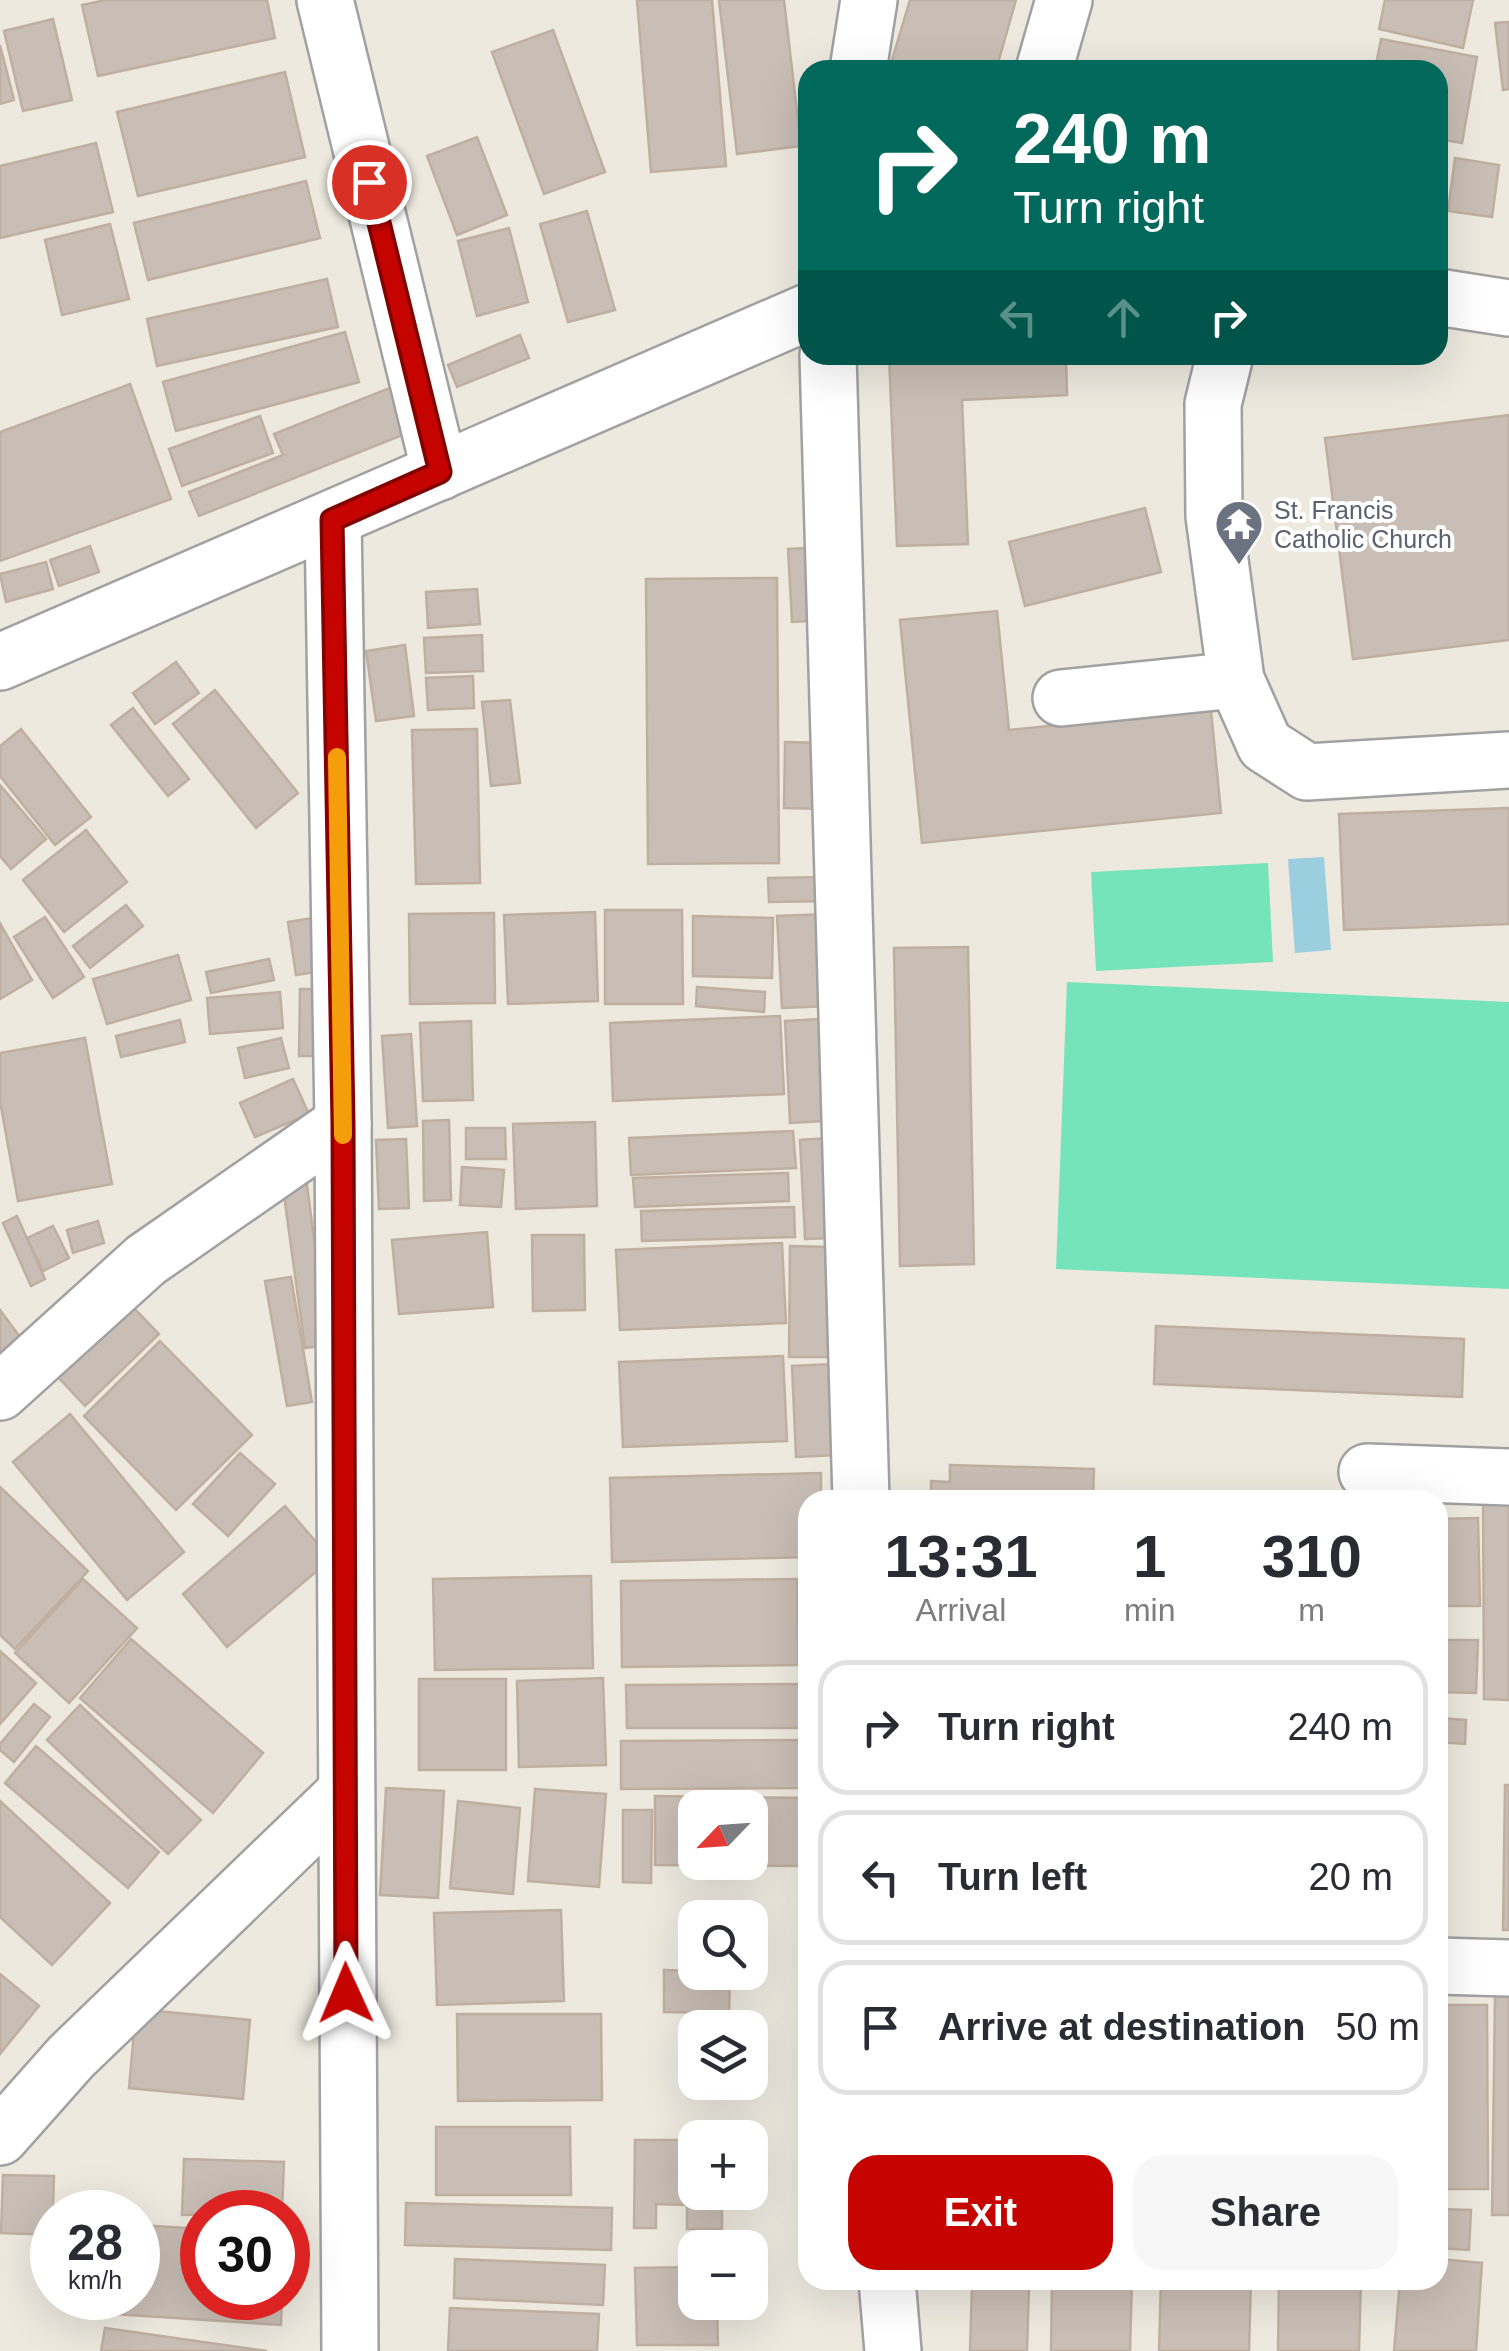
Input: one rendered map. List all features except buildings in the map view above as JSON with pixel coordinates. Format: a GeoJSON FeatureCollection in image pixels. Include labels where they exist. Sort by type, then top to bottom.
{"type":"FeatureCollection","features":[{"type":"Feature","properties":{"kind":"street"},"geometry":{"type":"LineString","coordinates":[[324,0],[440,472]]}},
{"type":"Feature","properties":{"kind":"street"},"geometry":{"type":"LineString","coordinates":[[859,60],[868,0]]}},
{"type":"Feature","properties":{"kind":"street"},"geometry":{"type":"LineString","coordinates":[[1047,60],[1064,0]]}},
{"type":"Feature","properties":{"kind":"street"},"geometry":{"type":"LineString","coordinates":[[1448,299],[1509,308]]}},
{"type":"Feature","properties":{"kind":"street"},"geometry":{"type":"LineString","coordinates":[[0,662],[798,316]]}},
{"type":"Feature","properties":{"kind":"street"},"geometry":{"type":"LineString","coordinates":[[828,365],[861,1490]]}},
{"type":"Feature","properties":{"kind":"street"},"geometry":{"type":"LineString","coordinates":[[1223,365],[1214,404],[1214,516],[1236,680],[1265,745],[1307,772],[1509,760]]}},
{"type":"Feature","properties":{"kind":"street"},"geometry":{"type":"LineString","coordinates":[[332,520],[343,1123],[350,2351]]}},
{"type":"Feature","properties":{"kind":"street"},"geometry":{"type":"LineString","coordinates":[[1060,698],[1236,680]]}},
{"type":"Feature","properties":{"kind":"street"},"geometry":{"type":"LineString","coordinates":[[0,1392],[146,1260],[343,1123]]}},
{"type":"Feature","properties":{"kind":"street"},"geometry":{"type":"LineString","coordinates":[[1367,1472],[1509,1477]]}},
{"type":"Feature","properties":{"kind":"street"},"geometry":{"type":"LineString","coordinates":[[0,2136],[71,2057],[344,1794]]}},
{"type":"Feature","properties":{"kind":"street"},"geometry":{"type":"LineString","coordinates":[[1448,1966],[1509,1968]]}},
{"type":"Feature","properties":{"kind":"street"},"geometry":{"type":"LineString","coordinates":[[888,2290],[893,2351]]}},
{"type":"Feature","properties":{"kind":"green space"},"geometry":{"type":"Polygon","coordinates":[[[1268,863],[1273,962],[1096,971],[1091,872],[1268,863]]]}},
{"type":"Feature","properties":{"kind":"green space"},"geometry":{"type":"Polygon","coordinates":[[[1067,982],[1509,1002],[1509,1289],[1056,1269],[1067,982]]]}},
{"type":"Feature","properties":{"kind":"water"},"geometry":{"type":"Polygon","coordinates":[[[1324,857],[1331,950],[1295,953],[1288,859],[1324,857]]]}},
{"type":"Feature","properties":{"kind":"slow traffic"},"geometry":{"type":"LineString","coordinates":[[337,757],[343,1135]]}},
{"type":"Feature","properties":{"kind":"place","name":"St. Francis Catholic Church"},"geometry":{"type":"Point","coordinates":[1239,566]}},
{"type":"Feature","properties":{"kind":"route"},"geometry":{"type":"LineString","coordinates":[[346,1993],[343,1123],[332,520],[440,472],[369,182]]}}]}
